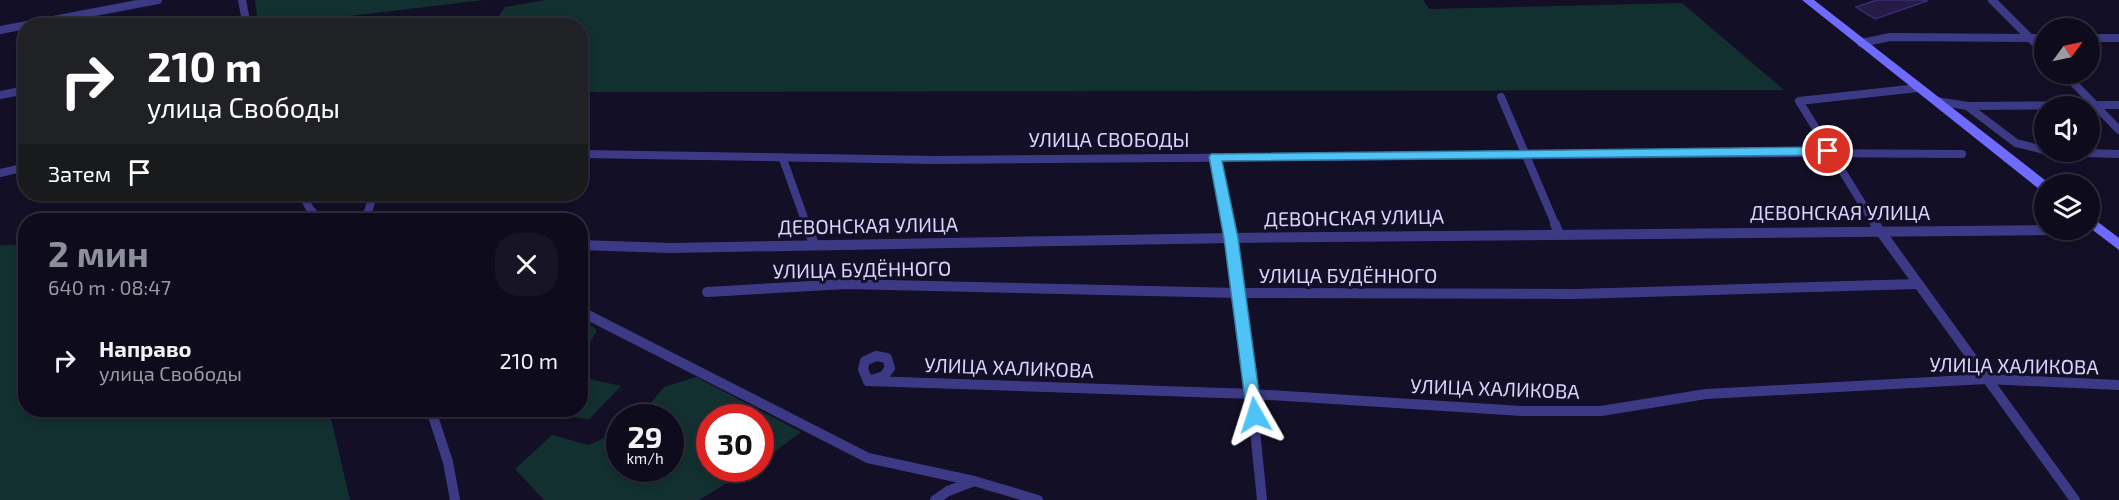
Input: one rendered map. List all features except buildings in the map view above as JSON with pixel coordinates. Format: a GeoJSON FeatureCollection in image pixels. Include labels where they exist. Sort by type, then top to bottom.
{"type":"FeatureCollection","features":[{"type":"Feature","properties":{"kind":"main road"},"geometry":{"type":"LineString","coordinates":[[1807,0],[2034,178]]}},
{"type":"Feature","properties":{"kind":"main road"},"geometry":{"type":"LineString","coordinates":[[2100,229],[2119,244]]}},
{"type":"Feature","properties":{"kind":"street"},"geometry":{"type":"LineString","coordinates":[[63,18],[158,0]]}},
{"type":"Feature","properties":{"kind":"street"},"geometry":{"type":"LineString","coordinates":[[242,0],[245,18]]}},
{"type":"Feature","properties":{"kind":"street"},"geometry":{"type":"LineString","coordinates":[[1992,0],[2034,41]]}},
{"type":"Feature","properties":{"kind":"street"},"geometry":{"type":"LineString","coordinates":[[0,30],[18,27]]}},
{"type":"Feature","properties":{"kind":"street"},"geometry":{"type":"LineString","coordinates":[[1861,43],[1890,37],[2031,38]]}},
{"type":"Feature","properties":{"kind":"street"},"geometry":{"type":"LineString","coordinates":[[2100,38],[2119,38]]}},
{"type":"Feature","properties":{"kind":"street"},"geometry":{"type":"LineString","coordinates":[[2074,84],[2086,96]]}},
{"type":"Feature","properties":{"kind":"street"},"geometry":{"type":"LineString","coordinates":[[1918,88],[1798,101],[1878,230],[2076,500]]}},
{"type":"Feature","properties":{"kind":"street"},"geometry":{"type":"LineString","coordinates":[[0,95],[18,92]]}},
{"type":"Feature","properties":{"kind":"street"},"geometry":{"type":"LineString","coordinates":[[1501,97],[1560,234]]}},
{"type":"Feature","properties":{"kind":"street"},"geometry":{"type":"LineString","coordinates":[[1937,101],[1967,106],[2034,105]]}},
{"type":"Feature","properties":{"kind":"street"},"geometry":{"type":"LineString","coordinates":[[2100,105],[2119,105]]}},
{"type":"Feature","properties":{"kind":"street"},"geometry":{"type":"LineString","coordinates":[[1967,106],[2016,143],[2034,148]]}},
{"type":"Feature","properties":{"kind":"street"},"geometry":{"type":"LineString","coordinates":[[2100,111],[2119,130]]}},
{"type":"Feature","properties":{"kind":"street","name":"УЛИЦА СВОБОДЫ"},"geometry":{"type":"LineString","coordinates":[[588,154],[783,159],[1527,156],[1828,151],[1962,154]]}},
{"type":"Feature","properties":{"kind":"street"},"geometry":{"type":"LineString","coordinates":[[2100,153],[2119,154]]}},
{"type":"Feature","properties":{"kind":"street"},"geometry":{"type":"LineString","coordinates":[[1215,157],[1231,238],[1253,394],[1262,500]]}},
{"type":"Feature","properties":{"kind":"street"},"geometry":{"type":"LineString","coordinates":[[783,159],[813,245]]}},
{"type":"Feature","properties":{"kind":"street"},"geometry":{"type":"LineString","coordinates":[[0,173],[18,170]]}},
{"type":"Feature","properties":{"kind":"street","name":"ДЕВОНСКАЯ УЛИЦА"},"geometry":{"type":"LineString","coordinates":[[588,245],[671,248],[1231,238],[2034,230]]}},
{"type":"Feature","properties":{"kind":"street","name":"УЛИЦА БУДЁННОГО"},"geometry":{"type":"LineString","coordinates":[[707,292],[846,284],[1239,293],[1576,294],[1917,284]]}},
{"type":"Feature","properties":{"kind":"street"},"geometry":{"type":"LineString","coordinates":[[588,315],[868,458],[974,481],[1038,500]]}},
{"type":"Feature","properties":{"kind":"street","name":"УЛИЦА ХАЛИКОВА"},"geometry":{"type":"LineString","coordinates":[[868,381],[1253,394],[1522,411],[1601,411],[1706,394],[1986,379],[2119,385]]}},
{"type":"Feature","properties":{"kind":"street"},"geometry":{"type":"LineString","coordinates":[[433,417],[448,462],[455,500]]}},
{"type":"Feature","properties":{"kind":"street"},"geometry":{"type":"LineString","coordinates":[[935,500],[948,491],[974,481]]}},
{"type":"Feature","properties":{"kind":"green space"},"geometry":{"type":"Polygon","coordinates":[[[255,0],[484,0],[332,18],[257,18],[255,0]]]}},
{"type":"Feature","properties":{"kind":"green space"},"geometry":{"type":"Polygon","coordinates":[[[545,0],[1423,0],[1429,9],[1682,3],[1784,90],[588,92],[588,18],[498,18],[505,7],[545,0]]]}},
{"type":"Feature","properties":{"kind":"green space"},"geometry":{"type":"Polygon","coordinates":[[[0,245],[18,245],[18,417],[331,417],[350,500],[0,500],[0,245]]]}},
{"type":"Feature","properties":{"kind":"green space"},"geometry":{"type":"Polygon","coordinates":[[[588,323],[597,330],[588,346],[588,323]]]}},
{"type":"Feature","properties":{"kind":"green space"},"geometry":{"type":"Polygon","coordinates":[[[696,377],[748,404],[696,404],[696,482],[729,482],[699,500],[544,500],[515,469],[552,435],[589,445],[606,437],[606,482],[684,482],[684,404],[650,404],[664,387],[696,377]]]}},
{"type":"Feature","properties":{"kind":"green space"},"geometry":{"type":"Polygon","coordinates":[[[588,379],[621,386],[589,419],[572,417],[588,417],[588,379]]]}},
{"type":"Feature","properties":{"kind":"green space"},"geometry":{"type":"Polygon","coordinates":[[[774,418],[801,432],[774,452],[774,418]]]}},
{"type":"Feature","properties":{"kind":"route"},"geometry":{"type":"LineString","coordinates":[[1255,415],[1231,238],[1215,157],[1527,156],[1828,151]]}}]}
